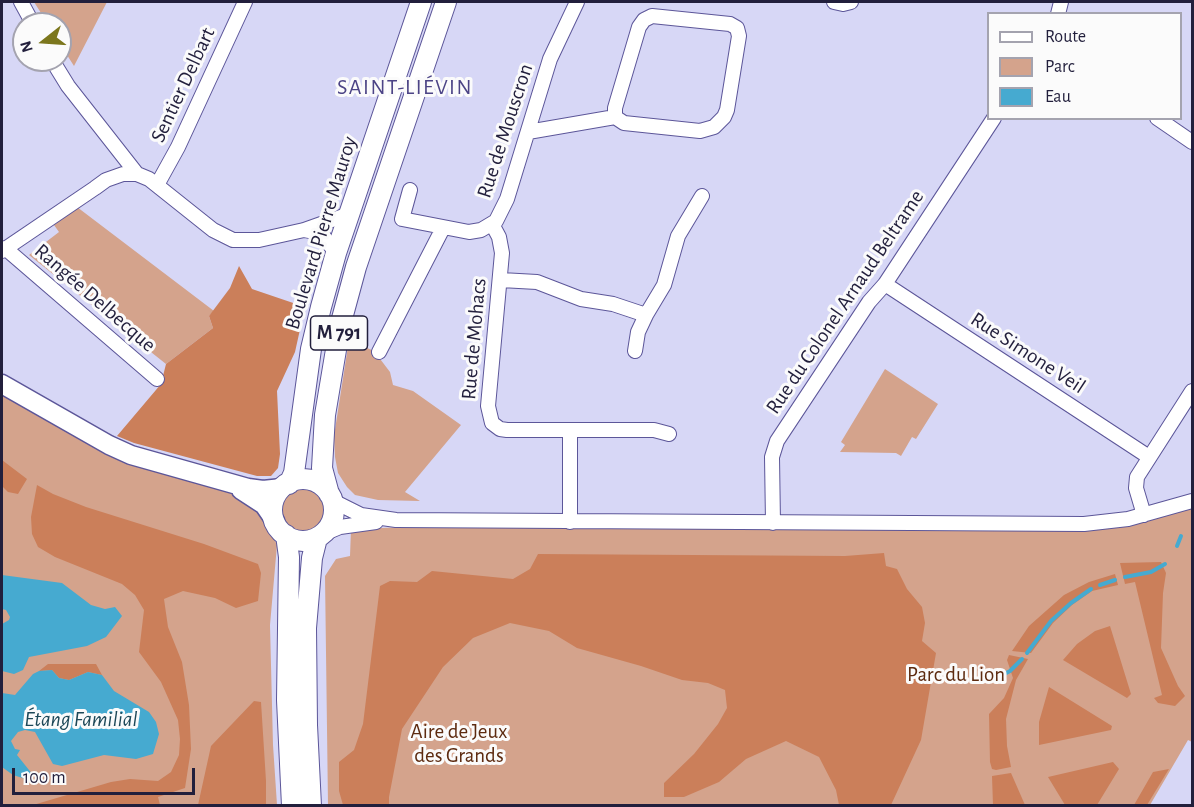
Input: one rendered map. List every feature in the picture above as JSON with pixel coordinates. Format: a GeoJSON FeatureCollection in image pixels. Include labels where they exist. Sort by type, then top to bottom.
{"type":"FeatureCollection","features":[{"type":"Feature","properties":{"kind":"main road","name":"Boulevard Pierre Mauroy"},"geometry":{"type":"LineString","coordinates":[[285,486],[294,473],[311,349],[336,253],[421,2]]}},
{"type":"Feature","properties":{"kind":"main road","name":"Boulevard Pierre Mauroy"},"geometry":{"type":"LineString","coordinates":[[331,497],[322,468],[324,426],[340,326],[356,267],[446,2]]}},
{"type":"Feature","properties":{"kind":"main road"},"geometry":{"type":"LineString","coordinates":[[292,806],[287,692],[289,557],[274,504],[285,486],[301,480],[310,480],[319,484],[331,497],[333,518],[330,526],[319,537],[312,558],[306,628],[306,716],[311,806]]}},
{"type":"Feature","properties":{"kind":"main road"},"geometry":{"type":"LineString","coordinates":[[280,528],[303,541],[319,537]]}},
{"type":"Feature","properties":{"kind":"street","name":"Sentier Delbart"},"geometry":{"type":"LineString","coordinates":[[157,185],[183,137],[245,2]]}},
{"type":"Feature","properties":{"kind":"street","name":"Rue de Mouscron"},"geometry":{"type":"LineString","coordinates":[[410,190],[402,219],[469,232],[481,230],[492,224],[504,208],[554,48],[577,2]]}},
{"type":"Feature","properties":{"kind":"street"},"geometry":{"type":"LineString","coordinates":[[834,2],[843,4],[850,2]]}},
{"type":"Feature","properties":{"kind":"street"},"geometry":{"type":"LineString","coordinates":[[528,132],[615,117],[624,123],[689,130],[700,131],[714,127],[724,117],[727,110],[739,36],[737,28],[730,24],[652,16],[644,20],[639,27],[615,108],[615,117]]}},
{"type":"Feature","properties":{"kind":"street"},"geometry":{"type":"LineString","coordinates":[[59,72],[137,174],[157,185],[213,230],[233,240],[259,240],[304,230],[349,214]]}},
{"type":"Feature","properties":{"kind":"street","name":"Rue du Colonel Arnaud Beltrame"},"geometry":{"type":"LineString","coordinates":[[773,523],[772,457],[777,441],[869,302],[885,284],[993,120]]}},
{"type":"Feature","properties":{"kind":"street"},"geometry":{"type":"LineString","coordinates":[[1160,120],[1192,142]]}},
{"type":"Feature","properties":{"kind":"street"},"geometry":{"type":"LineString","coordinates":[[4,250],[106,180],[123,174],[137,174]]}},
{"type":"Feature","properties":{"kind":"street"},"geometry":{"type":"LineString","coordinates":[[635,351],[638,332],[664,285],[678,236],[702,196]]}},
{"type":"Feature","properties":{"kind":"street","name":"Rue de Mohacs"},"geometry":{"type":"LineString","coordinates":[[492,224],[501,244],[501,280],[488,406],[490,418],[496,427],[507,430],[654,430],[669,434]]}},
{"type":"Feature","properties":{"kind":"street"},"geometry":{"type":"LineString","coordinates":[[379,352],[443,228]]}},
{"type":"Feature","properties":{"kind":"street"},"geometry":{"type":"LineString","coordinates":[[304,230],[324,237],[336,253]]}},
{"type":"Feature","properties":{"kind":"street","name":"Rangée Delbecque"},"geometry":{"type":"LineString","coordinates":[[4,250],[157,379]]}},
{"type":"Feature","properties":{"kind":"street"},"geometry":{"type":"LineString","coordinates":[[501,280],[545,284],[581,299],[613,304],[646,315]]}},
{"type":"Feature","properties":{"kind":"street","name":"Rue Simone Veil"},"geometry":{"type":"LineString","coordinates":[[885,284],[1149,457]]}},
{"type":"Feature","properties":{"kind":"street"},"geometry":{"type":"LineString","coordinates":[[2,384],[117,450],[243,491],[269,510],[280,528]]}},
{"type":"Feature","properties":{"kind":"street"},"geometry":{"type":"LineString","coordinates":[[1144,515],[1136,482],[1140,471],[1192,391]]}},
{"type":"Feature","properties":{"kind":"street"},"geometry":{"type":"LineString","coordinates":[[570,430],[570,522]]}},
{"type":"Feature","properties":{"kind":"street"},"geometry":{"type":"LineString","coordinates":[[220,482],[257,490],[285,486]]}},
{"type":"Feature","properties":{"kind":"street"},"geometry":{"type":"LineString","coordinates":[[331,497],[361,515],[396,520],[773,523],[1102,523],[1144,515],[1192,501]]}},
{"type":"Feature","properties":{"kind":"street"},"geometry":{"type":"LineString","coordinates":[[319,537],[347,526],[396,520]]}},
{"type":"Feature","properties":{"kind":"green space"},"geometry":{"type":"Polygon","coordinates":[[[34,2],[107,2],[74,66],[72,63],[72,12],[40,12],[34,2]]]}},
{"type":"Feature","properties":{"kind":"green space"},"geometry":{"type":"Polygon","coordinates":[[[77,207],[214,311],[209,316],[213,328],[166,364],[29,255],[59,232],[54,225],[77,207]]]}},
{"type":"Feature","properties":{"kind":"green space"},"geometry":{"type":"Polygon","coordinates":[[[349,340],[374,351],[390,372],[393,385],[413,391],[461,425],[405,492],[420,501],[378,500],[355,495],[338,473],[334,436],[349,340]]]}},
{"type":"Feature","properties":{"kind":"green space"},"geometry":{"type":"Polygon","coordinates":[[[885,369],[938,404],[916,439],[912,437],[901,456],[896,453],[840,452],[845,445],[841,442],[885,369]]]}},
{"type":"Feature","properties":{"kind":"green space"},"geometry":{"type":"Polygon","coordinates":[[[2,392],[249,499],[263,514],[277,545],[270,625],[277,805],[2,805],[2,392]]]}},
{"type":"Feature","properties":{"kind":"green space"},"geometry":{"type":"Polygon","coordinates":[[[303,487],[319,494],[326,510],[319,526],[303,533],[287,526],[280,510],[287,494],[303,487]]]}},
{"type":"Feature","properties":{"kind":"green space","name":"Parc du Lion"},"geometry":{"type":"Polygon","coordinates":[[[1192,507],[1192,742],[1188,740],[1150,805],[328,805],[325,576],[336,559],[350,556],[351,529],[410,527],[1052,530],[1192,507]]]}},
{"type":"Feature","properties":{"kind":"shaded area"},"geometry":{"type":"Polygon","coordinates":[[[239,266],[252,289],[305,307],[295,352],[277,391],[280,454],[278,468],[271,476],[257,476],[134,443],[117,436],[161,384],[166,364],[213,328],[209,316],[230,288],[239,266]]]}},
{"type":"Feature","properties":{"kind":"shaded area"},"geometry":{"type":"Polygon","coordinates":[[[2,460],[27,479],[18,494],[8,492],[2,486],[2,460]]]}},
{"type":"Feature","properties":{"kind":"shaded area"},"geometry":{"type":"Polygon","coordinates":[[[37,485],[86,507],[204,544],[258,564],[261,573],[258,601],[236,608],[215,598],[183,591],[164,599],[168,627],[182,662],[189,705],[191,749],[185,788],[158,797],[160,805],[33,805],[111,782],[130,779],[158,781],[171,772],[179,755],[180,739],[178,720],[161,682],[139,652],[144,610],[135,595],[122,584],[55,557],[38,547],[32,534],[31,517],[37,485]]]}},
{"type":"Feature","properties":{"kind":"shaded area"},"geometry":{"type":"Polygon","coordinates":[[[884,553],[886,566],[897,569],[907,589],[922,607],[925,623],[922,641],[936,653],[921,740],[891,805],[839,805],[836,790],[819,757],[786,741],[746,759],[719,782],[684,797],[664,797],[664,783],[694,754],[718,724],[727,708],[725,690],[708,683],[682,680],[577,648],[549,631],[510,623],[473,638],[443,667],[402,729],[389,805],[343,805],[339,791],[339,762],[354,750],[363,724],[380,586],[390,581],[417,582],[432,571],[513,579],[530,569],[538,554],[845,556],[884,553]]]}},
{"type":"Feature","properties":{"kind":"shaded area"},"geometry":{"type":"Polygon","coordinates":[[[1161,562],[1166,573],[1161,648],[1185,696],[1175,706],[1158,703],[1154,698],[1162,695],[1135,582],[1125,584],[1120,563],[1161,562]]]}},
{"type":"Feature","properties":{"kind":"shaded area"},"geometry":{"type":"Polygon","coordinates":[[[1115,574],[1118,585],[1092,591],[1072,605],[1053,623],[1031,653],[1012,651],[1029,626],[1064,595],[1089,582],[1115,574]]]}},
{"type":"Feature","properties":{"kind":"shaded area"},"geometry":{"type":"Polygon","coordinates":[[[1110,626],[1131,694],[1127,698],[1063,660],[1077,644],[1095,631],[1110,626]]]}},
{"type":"Feature","properties":{"kind":"shaded area"},"geometry":{"type":"Polygon","coordinates":[[[1009,655],[1028,659],[1016,680],[1006,719],[1007,746],[1011,767],[996,770],[992,769],[990,762],[989,714],[1004,698],[1013,678],[1007,660],[1009,655]]]}},
{"type":"Feature","properties":{"kind":"shaded area"},"geometry":{"type":"Polygon","coordinates":[[[48,664],[96,664],[102,675],[88,672],[69,680],[59,678],[52,670],[39,671],[48,664]]]}},
{"type":"Feature","properties":{"kind":"shaded area"},"geometry":{"type":"Polygon","coordinates":[[[1049,687],[1112,726],[1111,730],[1039,745],[1039,722],[1049,687]]]}},
{"type":"Feature","properties":{"kind":"shaded area"},"geometry":{"type":"Polygon","coordinates":[[[254,701],[261,702],[266,805],[198,805],[211,746],[254,701]]]}},
{"type":"Feature","properties":{"kind":"shaded area"},"geometry":{"type":"Polygon","coordinates":[[[1113,762],[1119,769],[1097,805],[1065,805],[1048,777],[1113,762]]]}},
{"type":"Feature","properties":{"kind":"shaded area"},"geometry":{"type":"Polygon","coordinates":[[[1169,769],[1147,805],[1134,805],[1153,772],[1169,769]]]}},
{"type":"Feature","properties":{"kind":"shaded area"},"geometry":{"type":"Polygon","coordinates":[[[1011,773],[1025,805],[993,805],[992,776],[1011,773]]]}},
{"type":"Feature","properties":{"kind":"water","name":"Étang Familial"},"geometry":{"type":"Polygon","coordinates":[[[2,575],[62,583],[91,605],[105,609],[115,607],[122,616],[106,637],[87,646],[29,657],[23,670],[14,674],[2,671],[2,624],[10,617],[6,610],[2,609],[2,575]]]}},
{"type":"Feature","properties":{"kind":"water","name":"Étang Familial"},"geometry":{"type":"Polygon","coordinates":[[[52,670],[59,678],[69,680],[88,672],[102,675],[114,691],[149,712],[156,722],[159,734],[153,754],[136,759],[104,755],[62,766],[53,764],[35,732],[25,730],[18,732],[11,741],[15,749],[20,750],[17,755],[33,775],[32,781],[13,775],[2,767],[2,693],[15,695],[33,674],[52,670]]]}},
{"type":"Feature","properties":{"kind":"waterway"},"geometry":{"type":"LineString","coordinates":[[1177,546],[1181,536]]}},
{"type":"Feature","properties":{"kind":"waterway"},"geometry":{"type":"LineString","coordinates":[[1125,577],[1151,572],[1165,564]]}},
{"type":"Feature","properties":{"kind":"waterway"},"geometry":{"type":"LineString","coordinates":[[1100,585],[1115,580]]}},
{"type":"Feature","properties":{"kind":"waterway"},"geometry":{"type":"LineString","coordinates":[[1027,653],[1051,621],[1091,589]]}},
{"type":"Feature","properties":{"kind":"waterway"},"geometry":{"type":"LineString","coordinates":[[993,680],[1010,671],[1022,659]]}},
{"type":"Feature","properties":{"kind":"district","name":"SAINT-LIÉVIN"},"geometry":{"type":"Point","coordinates":[405,87]}},
{"type":"Feature","properties":{"kind":"park label","name":"Aire de Jeux des Grands"},"geometry":{"type":"Point","coordinates":[459,744]}}]}
